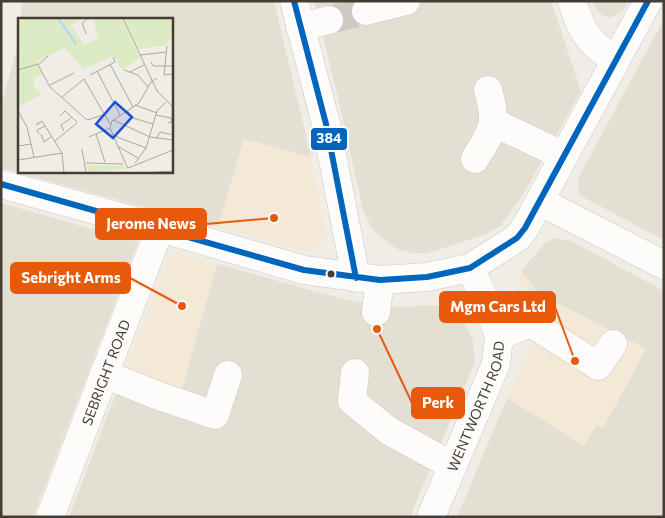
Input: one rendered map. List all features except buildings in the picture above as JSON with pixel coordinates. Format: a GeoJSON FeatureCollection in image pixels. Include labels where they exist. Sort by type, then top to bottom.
{"type":"FeatureCollection","features":[{"type":"Feature","properties":{"kind":"street"},"geometry":{"type":"LineString","coordinates":[[366,11],[406,1]]}},
{"type":"Feature","properties":{"kind":"street"},"geometry":{"type":"LineString","coordinates":[[572,1],[580,24],[588,38],[615,60]]}},
{"type":"Feature","properties":{"kind":"street"},"geometry":{"type":"LineString","coordinates":[[1,184],[304,270],[368,279],[427,277],[470,268],[517,238],[525,228],[541,202],[648,1]]}},
{"type":"Feature","properties":{"kind":"street"},"geometry":{"type":"LineString","coordinates":[[329,20],[297,14],[376,312]]}},
{"type":"Feature","properties":{"kind":"street"},"geometry":{"type":"LineString","coordinates":[[475,159],[490,134],[493,122],[494,112],[488,90]]}},
{"type":"Feature","properties":{"kind":"street"},"geometry":{"type":"LineString","coordinates":[[493,122],[564,156]]}},
{"type":"Feature","properties":{"kind":"street"},"geometry":{"type":"LineString","coordinates":[[541,202],[664,265]]}},
{"type":"Feature","properties":{"kind":"street","name":"SEBRIGHT ROAD"},"geometry":{"type":"LineString","coordinates":[[50,517],[160,228]]}},
{"type":"Feature","properties":{"kind":"street","name":"WENTWORTH ROAD"},"geometry":{"type":"LineString","coordinates":[[432,517],[496,364],[499,336],[488,306],[470,268]]}},
{"type":"Feature","properties":{"kind":"street"},"geometry":{"type":"LineString","coordinates":[[499,336],[531,323],[598,366],[613,344]]}},
{"type":"Feature","properties":{"kind":"street"},"geometry":{"type":"LineString","coordinates":[[355,373],[352,401],[388,431],[453,466]]}},
{"type":"Feature","properties":{"kind":"street"},"geometry":{"type":"LineString","coordinates":[[104,374],[159,396],[215,415],[228,375]]}},
{"type":"Feature","properties":{"kind":"shaded area"},"geometry":{"type":"Polygon","coordinates":[[[21,1],[274,1],[311,157],[244,139],[218,227],[1,168],[1,106],[18,45],[18,172],[172,172],[172,18],[21,18],[21,1]]]}},
{"type":"Feature","properties":{"kind":"shaded area"},"geometry":{"type":"Polygon","coordinates":[[[314,1],[551,1],[581,91],[523,195],[500,226],[487,234],[428,253],[412,253],[397,249],[377,234],[370,225],[363,209],[314,1]]]}},
{"type":"Feature","properties":{"kind":"shaded area"},"geometry":{"type":"Polygon","coordinates":[[[593,1],[628,1],[622,12],[609,18],[597,11],[593,1]]]}},
{"type":"Feature","properties":{"kind":"shaded area"},"geometry":{"type":"Polygon","coordinates":[[[664,19],[664,240],[583,197],[579,193],[578,180],[664,19]]]}},
{"type":"Feature","properties":{"kind":"shaded area"},"geometry":{"type":"Polygon","coordinates":[[[244,139],[311,157],[326,235],[325,241],[315,252],[304,251],[218,227],[244,139]]]}},
{"type":"Feature","properties":{"kind":"shaded area"},"geometry":{"type":"Polygon","coordinates":[[[1,203],[138,242],[33,517],[1,517],[1,203]]]}},
{"type":"Feature","properties":{"kind":"shaded area"},"geometry":{"type":"Polygon","coordinates":[[[556,238],[571,241],[664,291],[664,517],[457,517],[507,398],[584,445],[597,424],[603,428],[646,349],[538,293],[521,271],[545,243],[556,238]]]}},
{"type":"Feature","properties":{"kind":"shaded area"},"geometry":{"type":"Polygon","coordinates":[[[175,253],[217,264],[180,396],[123,375],[169,257],[175,253]]]}},
{"type":"Feature","properties":{"kind":"shaded area"},"geometry":{"type":"Polygon","coordinates":[[[217,264],[350,301],[401,307],[434,305],[448,309],[462,320],[473,339],[475,362],[410,517],[69,517],[123,375],[180,396],[217,264]]]}},
{"type":"Feature","properties":{"kind":"shaded area"},"geometry":{"type":"Polygon","coordinates":[[[521,271],[538,293],[646,349],[603,428],[597,425],[584,446],[507,398],[534,337],[520,305],[517,293],[521,271]]]}},
{"type":"Feature","properties":{"kind":"tunnel"},"geometry":{"type":"LineString","coordinates":[[329,20],[366,11]]}},
{"type":"Feature","properties":{"kind":"transit line","name":"384"},"geometry":{"type":"LineString","coordinates":[[294,1],[326,124],[356,278]]}},
{"type":"Feature","properties":{"kind":"transit line","name":"384"},"geometry":{"type":"LineString","coordinates":[[1,184],[304,270],[380,280],[427,277],[470,268],[517,238],[525,228],[648,1]]}},
{"type":"Feature","properties":{"kind":"place","name":"Jerome News"},"geometry":{"type":"Point","coordinates":[274,218]}},
{"type":"Feature","properties":{"kind":"place","name":"Sebright Arms"},"geometry":{"type":"Point","coordinates":[182,306]}},
{"type":"Feature","properties":{"kind":"place","name":"Perk"},"geometry":{"type":"Point","coordinates":[377,329]}},
{"type":"Feature","properties":{"kind":"place","name":"Mgm Cars Ltd"},"geometry":{"type":"Point","coordinates":[575,361]}}]}
